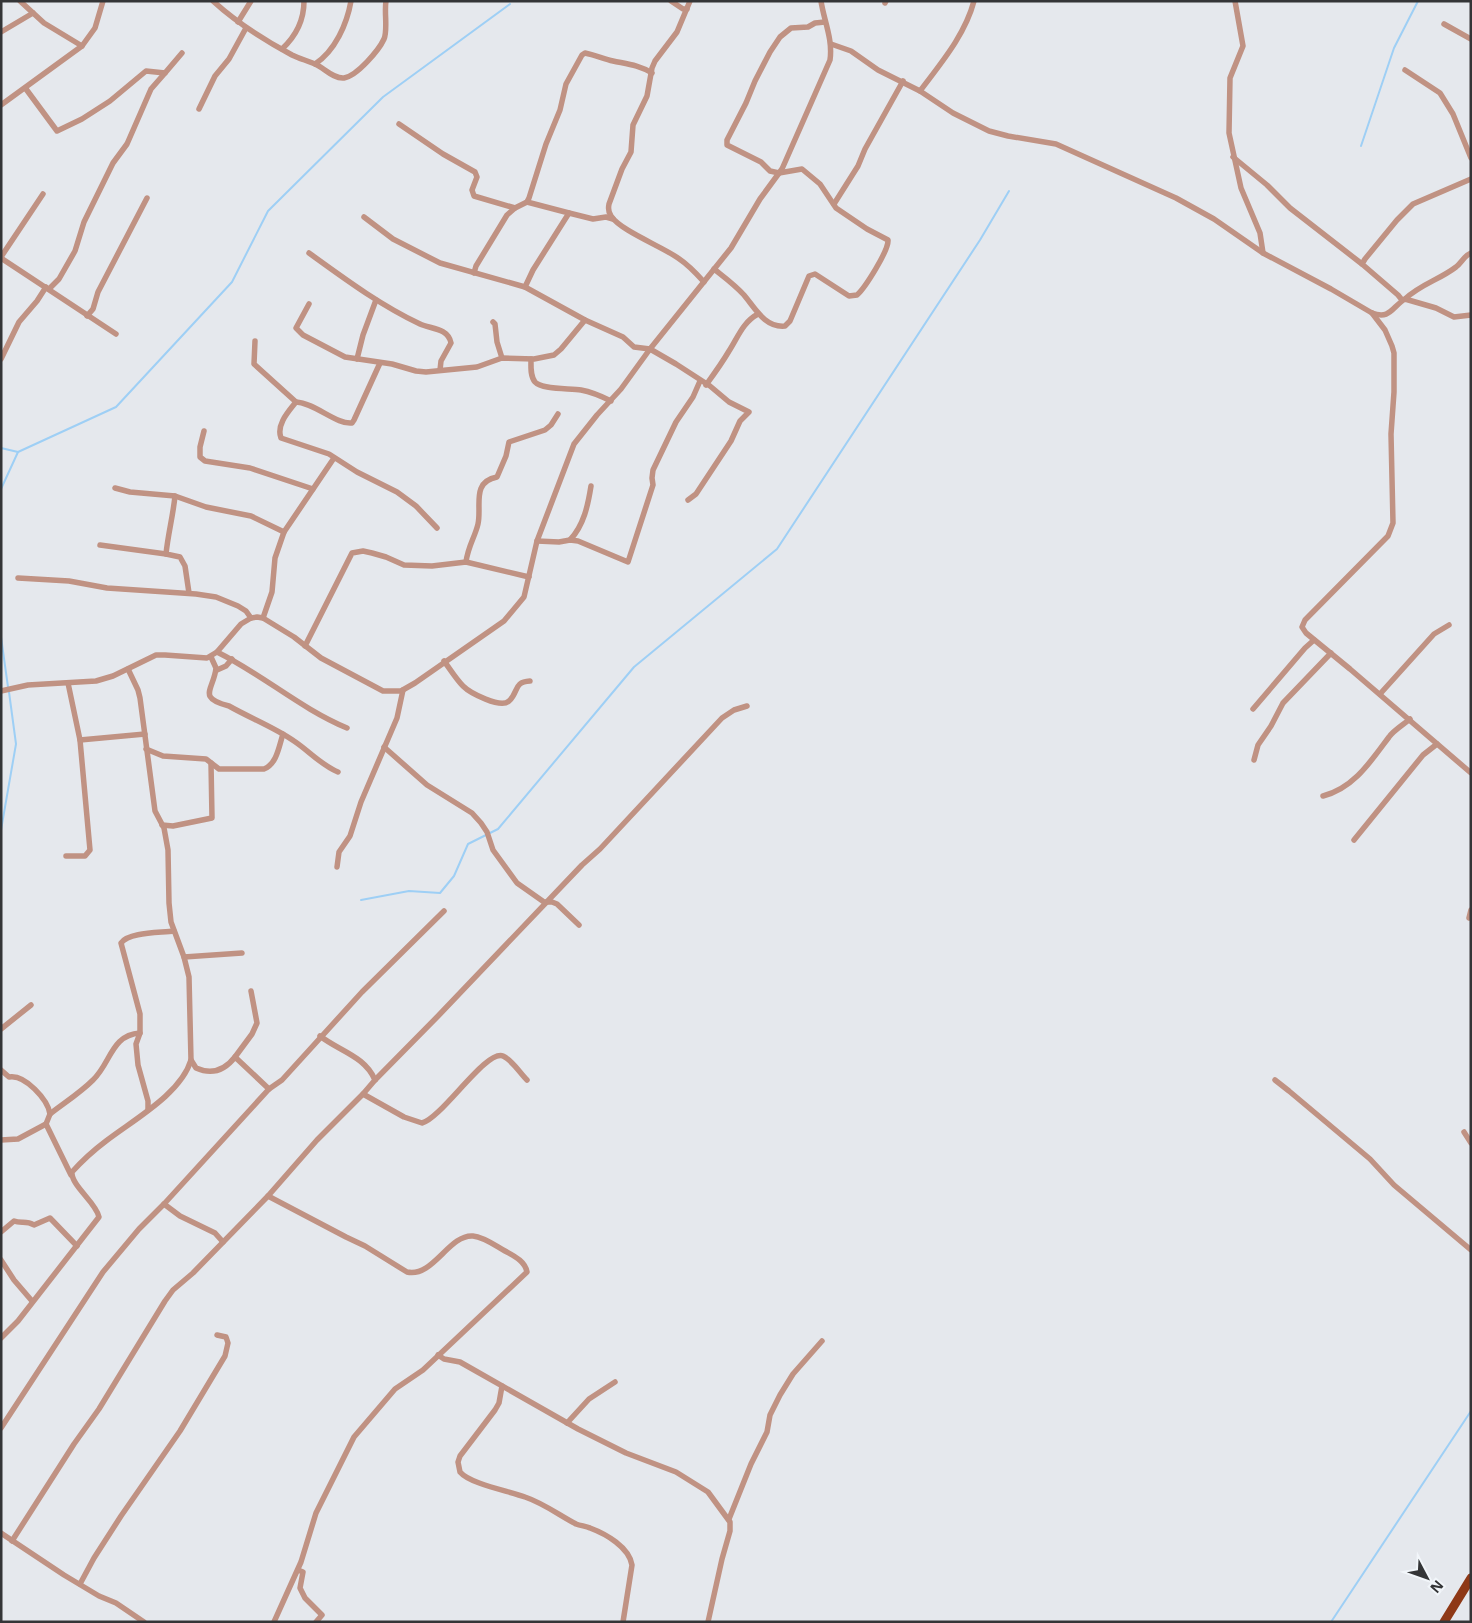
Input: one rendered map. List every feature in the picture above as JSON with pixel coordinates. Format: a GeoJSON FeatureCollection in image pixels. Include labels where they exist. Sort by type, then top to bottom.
{"type":"FeatureCollection","features":[{"type":"Feature","properties":{"kind":"highway"},"geometry":{"type":"LineString","coordinates":[[1444,1622],[1471,1578]]}},
{"type":"Feature","properties":{"kind":"street"},"geometry":{"type":"LineString","coordinates":[[20,1],[44,23],[82,46]]}},
{"type":"Feature","properties":{"kind":"street"},"geometry":{"type":"LineString","coordinates":[[1,105],[82,46],[95,28],[103,1]]}},
{"type":"Feature","properties":{"kind":"street"},"geometry":{"type":"LineString","coordinates":[[214,1],[246,28],[282,49],[315,64],[332,75],[342,78],[355,73],[363,66],[385,37],[386,1]]}},
{"type":"Feature","properties":{"kind":"street"},"geometry":{"type":"LineString","coordinates":[[238,22],[251,1]]}},
{"type":"Feature","properties":{"kind":"street"},"geometry":{"type":"LineString","coordinates":[[282,49],[293,38],[304,15],[304,1]]}},
{"type":"Feature","properties":{"kind":"street"},"geometry":{"type":"LineString","coordinates":[[315,64],[325,56],[343,29],[350,1]]}},
{"type":"Feature","properties":{"kind":"street"},"geometry":{"type":"LineString","coordinates":[[671,1],[687,9]]}},
{"type":"Feature","properties":{"kind":"street"},"geometry":{"type":"LineString","coordinates":[[690,1],[678,32],[655,61],[644,102],[633,124],[631,152],[622,169],[608,210],[614,219],[636,235],[663,248],[680,259],[704,282]]}},
{"type":"Feature","properties":{"kind":"street"},"geometry":{"type":"LineString","coordinates":[[1,690],[96,681],[156,656],[211,657],[241,624],[251,618],[263,618],[321,658],[383,691],[396,692],[403,690],[504,621],[524,597],[537,541],[574,444],[621,389],[650,349],[731,248],[791,151],[811,100],[830,60],[831,44],[821,1]]}},
{"type":"Feature","properties":{"kind":"street"},"geometry":{"type":"LineString","coordinates":[[920,91],[954,44],[970,16],[974,1]]}},
{"type":"Feature","properties":{"kind":"street"},"geometry":{"type":"LineString","coordinates":[[1235,1],[1244,46],[1230,78],[1228,118],[1233,157],[1246,204],[1260,234],[1263,253]]}},
{"type":"Feature","properties":{"kind":"street"},"geometry":{"type":"LineString","coordinates":[[1,32],[33,13]]}},
{"type":"Feature","properties":{"kind":"street"},"geometry":{"type":"LineString","coordinates":[[714,269],[743,294],[758,314],[780,327],[785,326],[790,321],[807,279],[812,274],[821,277],[853,297],[860,292],[871,278],[887,247],[888,240],[867,229],[836,208],[820,184],[802,169],[779,173],[770,170],[761,162],[727,145],[727,140],[755,81],[780,37],[791,28],[808,27],[814,23],[825,22]]}},
{"type":"Feature","properties":{"kind":"street"},"geometry":{"type":"LineString","coordinates":[[1444,24],[1471,40]]}},
{"type":"Feature","properties":{"kind":"street"},"geometry":{"type":"LineString","coordinates":[[199,109],[215,76],[229,59],[246,28]]}},
{"type":"Feature","properties":{"kind":"street"},"geometry":{"type":"LineString","coordinates":[[831,44],[851,51],[878,70],[920,91],[954,114],[989,131],[1056,144],[1176,198],[1214,220],[1263,253],[1378,315],[1387,315],[1416,289],[1452,270],[1471,253]]}},
{"type":"Feature","properties":{"kind":"street"},"geometry":{"type":"LineString","coordinates":[[1,359],[19,322],[47,288],[56,283],[63,273],[75,251],[84,222],[112,163],[127,144],[151,89],[182,53]]}},
{"type":"Feature","properties":{"kind":"street"},"geometry":{"type":"LineString","coordinates":[[474,273],[507,215],[526,202],[560,110],[566,84],[582,55],[585,53],[633,65],[652,73]]}},
{"type":"Feature","properties":{"kind":"street"},"geometry":{"type":"LineString","coordinates":[[1405,70],[1440,93],[1453,114],[1471,158]]}},
{"type":"Feature","properties":{"kind":"street"},"geometry":{"type":"LineString","coordinates":[[26,88],[57,131],[82,119],[110,101],[146,71],[165,73]]}},
{"type":"Feature","properties":{"kind":"street"},"geometry":{"type":"LineString","coordinates":[[834,204],[858,166],[865,149],[902,81]]}},
{"type":"Feature","properties":{"kind":"street"},"geometry":{"type":"LineString","coordinates":[[399,124],[443,154],[475,172],[477,176],[472,190],[474,196],[515,208]]}},
{"type":"Feature","properties":{"kind":"street"},"geometry":{"type":"LineString","coordinates":[[1233,157],[1267,185],[1290,208],[1362,264],[1404,300],[1436,308],[1454,316],[1471,315]]}},
{"type":"Feature","properties":{"kind":"street"},"geometry":{"type":"LineString","coordinates":[[1362,264],[1397,220],[1413,204],[1471,179]]}},
{"type":"Feature","properties":{"kind":"street"},"geometry":{"type":"LineString","coordinates":[[42,194],[1,258],[116,334]]}},
{"type":"Feature","properties":{"kind":"street"},"geometry":{"type":"LineString","coordinates":[[87,316],[93,309],[98,292],[147,198]]}},
{"type":"Feature","properties":{"kind":"street"},"geometry":{"type":"LineString","coordinates":[[526,202],[593,219],[606,217],[614,219]]}},
{"type":"Feature","properties":{"kind":"street"},"geometry":{"type":"LineString","coordinates":[[524,287],[569,213]]}},
{"type":"Feature","properties":{"kind":"street"},"geometry":{"type":"LineString","coordinates":[[364,217],[393,239],[413,251],[440,263],[524,287],[585,320],[623,337],[634,347],[650,349],[706,384],[729,402],[749,412],[740,421],[731,441],[696,494],[688,500]]}},
{"type":"Feature","properties":{"kind":"street"},"geometry":{"type":"LineString","coordinates":[[309,253],[376,300],[423,325],[434,327],[447,335],[451,343],[441,361],[440,370]]}},
{"type":"Feature","properties":{"kind":"street"},"geometry":{"type":"LineString","coordinates":[[357,360],[363,335],[376,300]]}},
{"type":"Feature","properties":{"kind":"street"},"geometry":{"type":"LineString","coordinates":[[309,304],[296,329],[327,349],[345,357],[392,364],[416,372],[477,367],[502,358],[532,359],[557,354],[585,320]]}},
{"type":"Feature","properties":{"kind":"street"},"geometry":{"type":"LineString","coordinates":[[1372,313],[1385,330],[1394,353],[1391,434],[1393,524],[1388,536],[1305,620],[1302,627],[1314,640],[1410,719],[1471,773]]}},
{"type":"Feature","properties":{"kind":"street"},"geometry":{"type":"LineString","coordinates":[[706,384],[744,326],[751,318],[758,314]]}},
{"type":"Feature","properties":{"kind":"street"},"geometry":{"type":"LineString","coordinates":[[493,322],[502,358]]}},
{"type":"Feature","properties":{"kind":"street"},"geometry":{"type":"LineString","coordinates":[[255,341],[254,364],[296,402],[317,408],[344,424],[352,423],[380,363]]}},
{"type":"Feature","properties":{"kind":"street"},"geometry":{"type":"LineString","coordinates":[[532,359],[531,371],[534,379],[540,386],[582,390],[599,394],[611,401]]}},
{"type":"Feature","properties":{"kind":"street"},"geometry":{"type":"LineString","coordinates":[[537,541],[559,542],[570,540],[587,544],[628,562],[654,485],[652,478],[653,470],[676,422],[693,397],[700,381]]}},
{"type":"Feature","properties":{"kind":"street"},"geometry":{"type":"LineString","coordinates":[[296,402],[285,416],[280,431],[281,438],[329,454],[396,492],[416,506],[437,528]]}},
{"type":"Feature","properties":{"kind":"street"},"geometry":{"type":"LineString","coordinates":[[466,562],[467,552],[478,524],[480,492],[485,482],[490,478],[497,477],[506,456],[509,442],[545,430],[551,425],[558,414]]}},
{"type":"Feature","properties":{"kind":"street"},"geometry":{"type":"LineString","coordinates":[[204,431],[200,457],[205,461],[250,468],[313,489]]}},
{"type":"Feature","properties":{"kind":"street"},"geometry":{"type":"LineString","coordinates":[[263,618],[272,592],[275,558],[284,532],[334,458]]}},
{"type":"Feature","properties":{"kind":"street"},"geometry":{"type":"LineString","coordinates":[[570,540],[581,525],[592,486]]}},
{"type":"Feature","properties":{"kind":"street"},"geometry":{"type":"LineString","coordinates":[[115,488],[130,492],[175,496],[206,507],[251,516],[284,532]]}},
{"type":"Feature","properties":{"kind":"street"},"geometry":{"type":"LineString","coordinates":[[166,554],[175,496]]}},
{"type":"Feature","properties":{"kind":"street"},"geometry":{"type":"LineString","coordinates":[[100,546],[180,556],[185,566],[188,593]]}},
{"type":"Feature","properties":{"kind":"street"},"geometry":{"type":"LineString","coordinates":[[305,646],[352,553],[363,552],[386,556],[404,565],[432,566],[466,562],[529,577]]}},
{"type":"Feature","properties":{"kind":"street"},"geometry":{"type":"LineString","coordinates":[[18,578],[69,581],[107,588],[188,593],[216,597],[246,611],[251,618]]}},
{"type":"Feature","properties":{"kind":"street"},"geometry":{"type":"LineString","coordinates":[[1380,694],[1434,634],[1449,625]]}},
{"type":"Feature","properties":{"kind":"street"},"geometry":{"type":"LineString","coordinates":[[1252,709],[1314,640]]}},
{"type":"Feature","properties":{"kind":"street"},"geometry":{"type":"LineString","coordinates":[[217,652],[232,659],[323,718],[347,728]]}},
{"type":"Feature","properties":{"kind":"street"},"geometry":{"type":"LineString","coordinates":[[1254,760],[1258,745],[1271,726],[1282,704],[1331,653]]}},
{"type":"Feature","properties":{"kind":"street"},"geometry":{"type":"LineString","coordinates":[[211,657],[216,670],[209,690],[211,698],[219,704],[229,706],[283,734],[310,752],[327,767],[338,772]]}},
{"type":"Feature","properties":{"kind":"street"},"geometry":{"type":"LineString","coordinates":[[216,670],[226,666],[232,659]]}},
{"type":"Feature","properties":{"kind":"street"},"geometry":{"type":"LineString","coordinates":[[444,661],[465,688],[495,702],[505,703],[509,701],[518,685],[530,681]]}},
{"type":"Feature","properties":{"kind":"street"},"geometry":{"type":"LineString","coordinates":[[71,1175],[105,1141],[148,1110],[182,1078],[189,1069],[191,1060],[189,977],[174,931],[168,904],[169,861],[162,825],[155,810],[138,690],[128,669]]}},
{"type":"Feature","properties":{"kind":"street"},"geometry":{"type":"LineString","coordinates":[[66,856],[85,856],[90,850],[80,740],[68,683]]}},
{"type":"Feature","properties":{"kind":"street"},"geometry":{"type":"LineString","coordinates":[[337,867],[339,852],[350,836],[397,718],[403,690]]}},
{"type":"Feature","properties":{"kind":"street"},"geometry":{"type":"LineString","coordinates":[[12,1540],[74,1444],[100,1409],[173,1290],[268,1196],[317,1140],[547,901],[600,849],[722,718],[734,710],[747,706]]}},
{"type":"Feature","properties":{"kind":"street"},"geometry":{"type":"LineString","coordinates":[[1323,796],[1333,793],[1355,778],[1376,757],[1389,737],[1410,719]]}},
{"type":"Feature","properties":{"kind":"street"},"geometry":{"type":"LineString","coordinates":[[80,740],[144,734]]}},
{"type":"Feature","properties":{"kind":"street"},"geometry":{"type":"LineString","coordinates":[[146,749],[163,756],[206,759],[219,769],[255,770],[267,768],[276,758],[283,734]]}},
{"type":"Feature","properties":{"kind":"street"},"geometry":{"type":"LineString","coordinates":[[1354,840],[1423,755],[1437,744]]}},
{"type":"Feature","properties":{"kind":"street"},"geometry":{"type":"LineString","coordinates":[[384,747],[427,785],[472,813],[487,832],[494,850],[517,883],[544,902],[557,904],[579,925]]}},
{"type":"Feature","properties":{"kind":"street"},"geometry":{"type":"LineString","coordinates":[[162,825],[173,826],[212,818],[211,763]]}},
{"type":"Feature","properties":{"kind":"street"},"geometry":{"type":"LineString","coordinates":[[1469,918],[1471,910]]}},
{"type":"Feature","properties":{"kind":"street"},"geometry":{"type":"LineString","coordinates":[[1,1428],[98,1278],[139,1229],[270,1089],[282,1080],[362,992],[444,911]]}},
{"type":"Feature","properties":{"kind":"street"},"geometry":{"type":"LineString","coordinates":[[148,1110],[148,1101],[138,1065],[136,1044],[140,1033],[140,1014],[121,943],[133,936],[174,931]]}},
{"type":"Feature","properties":{"kind":"street"},"geometry":{"type":"LineString","coordinates":[[184,957],[242,953]]}},
{"type":"Feature","properties":{"kind":"street"},"geometry":{"type":"LineString","coordinates":[[191,1060],[196,1068],[209,1072],[222,1069],[235,1057],[252,1034],[257,1022],[251,991]]}},
{"type":"Feature","properties":{"kind":"street"},"geometry":{"type":"LineString","coordinates":[[1,1030],[31,1005]]}},
{"type":"Feature","properties":{"kind":"street"},"geometry":{"type":"LineString","coordinates":[[1,1140],[18,1139],[46,1124],[50,1114],[98,1075],[110,1054],[123,1038],[130,1034],[140,1033]]}},
{"type":"Feature","properties":{"kind":"street"},"geometry":{"type":"LineString","coordinates":[[320,1036],[365,1064],[375,1080]]}},
{"type":"Feature","properties":{"kind":"street"},"geometry":{"type":"LineString","coordinates":[[363,1094],[404,1116],[422,1123],[433,1118],[479,1069],[496,1056],[504,1056],[527,1080]]}},
{"type":"Feature","properties":{"kind":"street"},"geometry":{"type":"LineString","coordinates":[[235,1057],[270,1089]]}},
{"type":"Feature","properties":{"kind":"street"},"geometry":{"type":"LineString","coordinates":[[1,1070],[9,1077],[15,1076],[24,1080],[49,1107],[50,1114]]}},
{"type":"Feature","properties":{"kind":"street"},"geometry":{"type":"LineString","coordinates":[[1275,1080],[1370,1160],[1394,1185],[1471,1250]]}},
{"type":"Feature","properties":{"kind":"street"},"geometry":{"type":"LineString","coordinates":[[1,1338],[18,1321],[32,1301],[51,1280],[96,1222],[99,1215],[71,1175],[46,1124]]}},
{"type":"Feature","properties":{"kind":"street"},"geometry":{"type":"LineString","coordinates":[[1464,1132],[1471,1142]]}},
{"type":"Feature","properties":{"kind":"street"},"geometry":{"type":"LineString","coordinates":[[268,1196],[346,1238],[366,1246],[407,1272],[413,1273],[424,1269],[458,1241],[471,1236],[485,1240],[522,1262],[527,1269],[524,1276],[438,1355],[419,1372],[395,1389],[354,1437],[316,1513],[298,1570],[274,1622]]}},
{"type":"Feature","properties":{"kind":"street"},"geometry":{"type":"LineString","coordinates":[[164,1204],[180,1216],[215,1233],[223,1242]]}},
{"type":"Feature","properties":{"kind":"street"},"geometry":{"type":"LineString","coordinates":[[1,1232],[14,1221],[28,1221],[34,1225],[50,1218],[77,1246]]}},
{"type":"Feature","properties":{"kind":"street"},"geometry":{"type":"LineString","coordinates":[[1,1260],[14,1280],[32,1301]]}},
{"type":"Feature","properties":{"kind":"street"},"geometry":{"type":"LineString","coordinates":[[80,1584],[121,1516],[180,1431],[225,1356],[228,1343],[226,1337],[217,1335]]}},
{"type":"Feature","properties":{"kind":"street"},"geometry":{"type":"LineString","coordinates":[[708,1622],[730,1531],[729,1519],[751,1464],[767,1432],[770,1416],[793,1374],[822,1341]]}},
{"type":"Feature","properties":{"kind":"street"},"geometry":{"type":"LineString","coordinates":[[438,1355],[444,1359],[460,1362],[626,1453],[676,1472],[708,1492],[729,1519]]}},
{"type":"Feature","properties":{"kind":"street"},"geometry":{"type":"LineString","coordinates":[[568,1422],[589,1399],[616,1382]]}},
{"type":"Feature","properties":{"kind":"street"},"geometry":{"type":"LineString","coordinates":[[502,1386],[499,1403],[495,1410],[460,1456],[458,1462],[460,1472],[463,1476],[484,1484],[526,1497],[578,1525],[595,1530],[624,1550],[630,1558],[632,1565],[623,1622]]}},
{"type":"Feature","properties":{"kind":"street"},"geometry":{"type":"LineString","coordinates":[[1,1533],[99,1596],[116,1603],[144,1622]]}},
{"type":"Feature","properties":{"kind":"street"},"geometry":{"type":"LineString","coordinates":[[298,1570],[303,1572],[300,1588],[305,1598],[322,1615],[316,1622]]}},
{"type":"Feature","properties":{"kind":"waterway"},"geometry":{"type":"LineString","coordinates":[[1361,146],[1394,48],[1418,1]]}},
{"type":"Feature","properties":{"kind":"waterway"},"geometry":{"type":"LineString","coordinates":[[1,489],[18,452],[116,407],[232,282],[268,211],[383,97],[510,4]]}},
{"type":"Feature","properties":{"kind":"waterway"},"geometry":{"type":"LineString","coordinates":[[490,833],[498,829],[634,667],[777,549],[980,240],[1009,191]]}},
{"type":"Feature","properties":{"kind":"waterway"},"geometry":{"type":"LineString","coordinates":[[1,448],[18,452]]}},
{"type":"Feature","properties":{"kind":"waterway"},"geometry":{"type":"LineString","coordinates":[[1,637],[8,687]]}},
{"type":"Feature","properties":{"kind":"waterway"},"geometry":{"type":"LineString","coordinates":[[1,830],[16,744],[9,692]]}},
{"type":"Feature","properties":{"kind":"waterway"},"geometry":{"type":"LineString","coordinates":[[361,900],[409,891],[440,893],[454,876],[468,844],[486,835]]}},
{"type":"Feature","properties":{"kind":"waterway"},"geometry":{"type":"LineString","coordinates":[[1331,1622],[1471,1411]]}}]}
